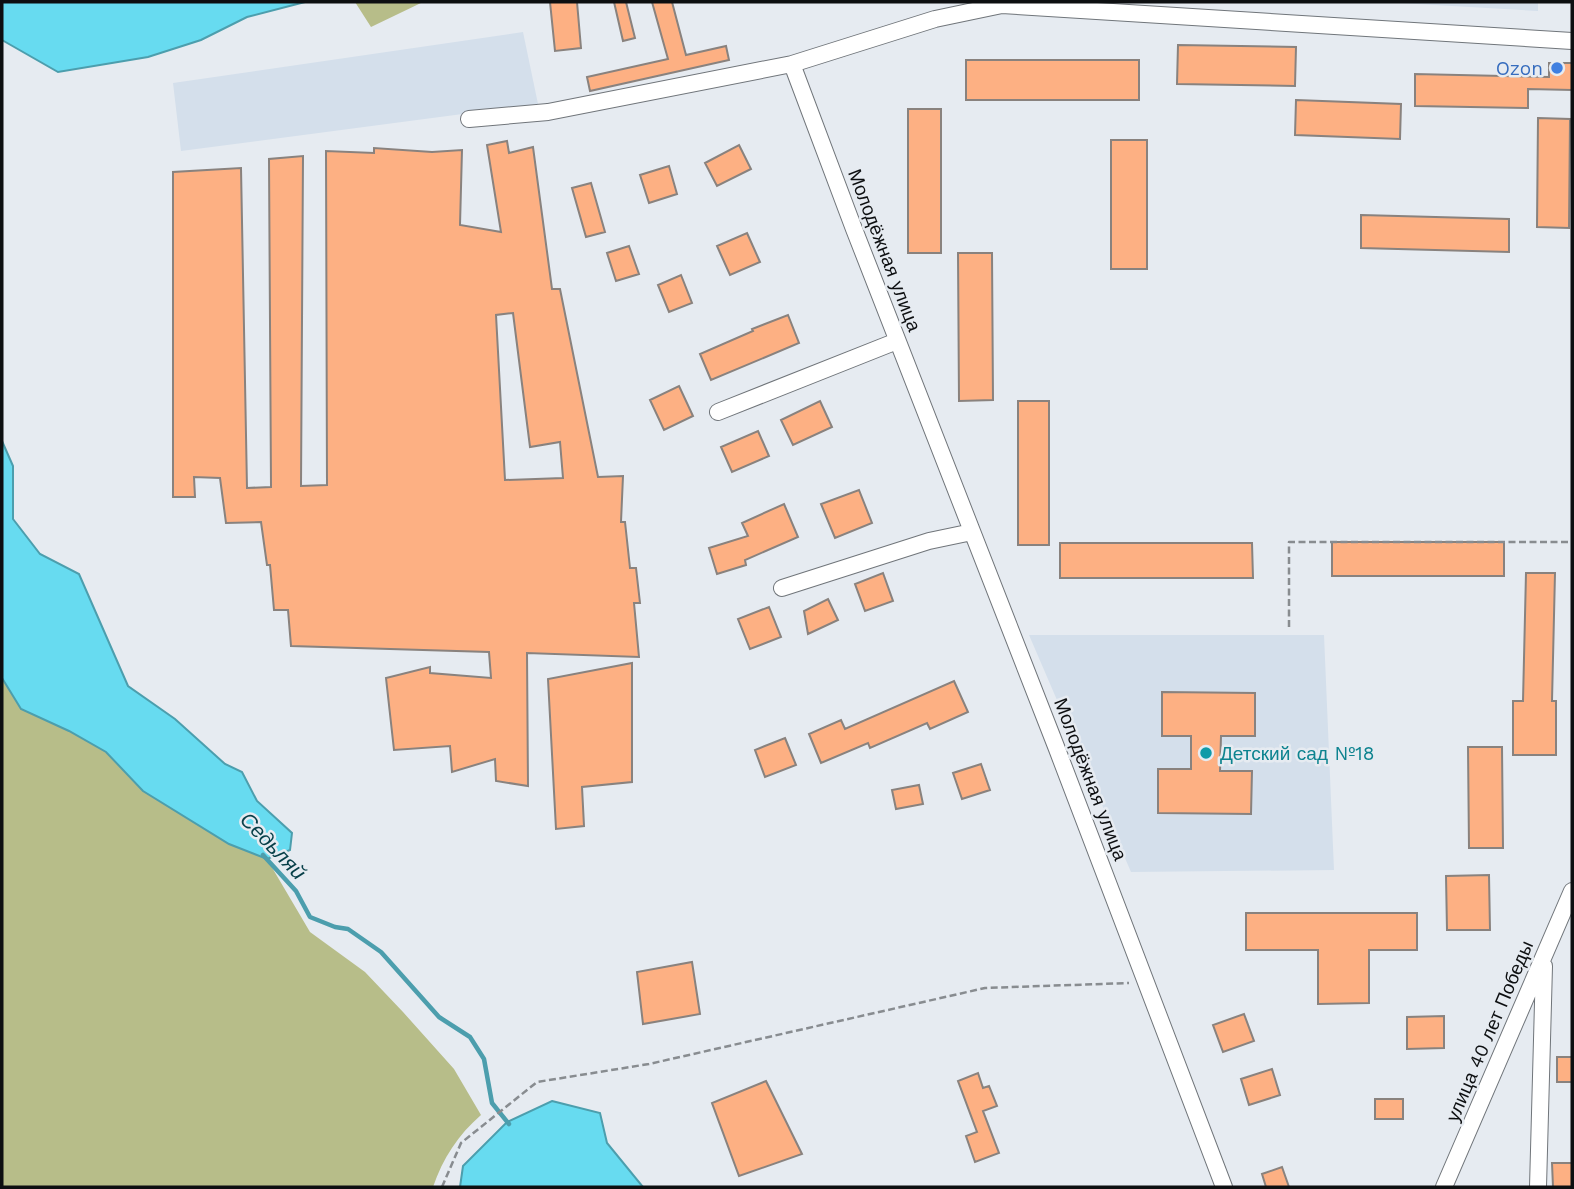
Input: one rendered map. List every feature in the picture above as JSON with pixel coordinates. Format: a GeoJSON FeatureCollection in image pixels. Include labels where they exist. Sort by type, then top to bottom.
{"type":"FeatureCollection","features":[{"type":"Feature","properties":{"kind":"street"},"geometry":{"type":"LineString","coordinates":[[468,119],[548,112],[792,64],[935,19],[1002,5],[1572,41]]}},
{"type":"Feature","properties":{"kind":"street","name":"Молодёжная улица"},"geometry":{"type":"LineString","coordinates":[[792,64],[1224,1187]]}},
{"type":"Feature","properties":{"kind":"street"},"geometry":{"type":"LineString","coordinates":[[718,412],[897,341]]}},
{"type":"Feature","properties":{"kind":"street"},"geometry":{"type":"LineString","coordinates":[[782,588],[929,541],[972,532]]}},
{"type":"Feature","properties":{"kind":"street","name":"улица 40 лет Победы"},"geometry":{"type":"LineString","coordinates":[[1444,1187],[1572,891]]}},
{"type":"Feature","properties":{"kind":"street"},"geometry":{"type":"LineString","coordinates":[[1538,1187],[1544,956]]}},
{"type":"Feature","properties":{"kind":"path"},"geometry":{"type":"LineString","coordinates":[[1289,627],[1289,542],[1572,542]]}},
{"type":"Feature","properties":{"kind":"path"},"geometry":{"type":"LineString","coordinates":[[442,1187],[461,1143],[537,1082],[649,1064],[985,988],[1146,982]]}},
{"type":"Feature","properties":{"kind":"shaded area"},"geometry":{"type":"Polygon","coordinates":[[[1383,2],[1538,2],[1538,11],[1383,2]]]}},
{"type":"Feature","properties":{"kind":"shaded area"},"geometry":{"type":"Polygon","coordinates":[[[523,32],[538,104],[181,151],[173,83],[523,32]]]}},
{"type":"Feature","properties":{"kind":"shaded area"},"geometry":{"type":"Polygon","coordinates":[[[1029,635],[1324,635],[1334,870],[1131,872],[1029,635]]]}},
{"type":"Feature","properties":{"kind":"green space"},"geometry":{"type":"Polygon","coordinates":[[[355,2],[423,2],[371,27],[355,2]]]}},
{"type":"Feature","properties":{"kind":"green space"},"geometry":{"type":"Polygon","coordinates":[[[2,678],[21,709],[106,752],[143,791],[229,844],[267,859],[310,932],[365,972],[454,1069],[481,1115],[452,1148],[433,1187],[2,1187],[2,678]]]}},
{"type":"Feature","properties":{"kind":"water"},"geometry":{"type":"Polygon","coordinates":[[[2,2],[305,2],[247,17],[201,40],[148,57],[58,72],[2,40],[2,2]]]}},
{"type":"Feature","properties":{"kind":"water"},"geometry":{"type":"Polygon","coordinates":[[[2,441],[13,466],[13,519],[40,554],[79,574],[128,686],[175,719],[225,764],[242,772],[257,801],[292,833],[290,850],[267,859],[229,844],[143,791],[106,752],[21,709],[2,678],[2,441]]]}},
{"type":"Feature","properties":{"kind":"water"},"geometry":{"type":"Polygon","coordinates":[[[552,1101],[600,1113],[607,1143],[643,1187],[460,1187],[463,1166],[507,1122],[552,1101]]]}},
{"type":"Feature","properties":{"kind":"building"},"geometry":{"type":"Polygon","coordinates":[[[550,2],[577,2],[581,48],[555,51],[550,2]]]}},
{"type":"Feature","properties":{"kind":"building"},"geometry":{"type":"Polygon","coordinates":[[[614,2],[626,2],[635,38],[623,41],[614,2]]]}},
{"type":"Feature","properties":{"kind":"building"},"geometry":{"type":"Polygon","coordinates":[[[652,2],[672,2],[686,55],[726,46],[729,60],[590,91],[587,77],[668,59],[652,2]]]}},
{"type":"Feature","properties":{"kind":"building"},"geometry":{"type":"Polygon","coordinates":[[[1178,45],[1296,47],[1295,86],[1177,84],[1178,45]]]}},
{"type":"Feature","properties":{"kind":"building"},"geometry":{"type":"Polygon","coordinates":[[[966,60],[1139,60],[1139,100],[966,100],[966,60]]]}},
{"type":"Feature","properties":{"kind":"building"},"geometry":{"type":"Polygon","coordinates":[[[1549,63],[1572,63],[1572,90],[1528,89],[1528,108],[1415,106],[1415,74],[1549,77],[1549,63]]]}},
{"type":"Feature","properties":{"kind":"building"},"geometry":{"type":"Polygon","coordinates":[[[1296,100],[1401,104],[1400,139],[1295,135],[1296,100]]]}},
{"type":"Feature","properties":{"kind":"building"},"geometry":{"type":"Polygon","coordinates":[[[908,109],[941,109],[941,253],[908,253],[908,109]]]}},
{"type":"Feature","properties":{"kind":"building"},"geometry":{"type":"Polygon","coordinates":[[[1538,118],[1570,119],[1569,228],[1537,227],[1538,118]]]}},
{"type":"Feature","properties":{"kind":"building"},"geometry":{"type":"Polygon","coordinates":[[[1111,140],[1147,140],[1147,269],[1111,269],[1111,140]]]}},
{"type":"Feature","properties":{"kind":"building"},"geometry":{"type":"Polygon","coordinates":[[[507,141],[509,153],[533,147],[552,289],[560,289],[598,477],[623,476],[621,522],[625,522],[630,568],[636,568],[640,603],[634,603],[639,657],[527,653],[528,786],[496,781],[495,759],[452,772],[450,746],[394,750],[386,678],[430,667],[430,673],[491,678],[489,652],[291,646],[288,610],[274,610],[270,565],[267,565],[261,522],[226,523],[220,478],[194,477],[195,497],[173,497],[173,172],[241,168],[247,488],[271,487],[269,159],[303,156],[301,486],[327,485],[326,151],[374,153],[374,148],[432,152],[462,150],[460,225],[501,232],[487,145],[507,141]],[[513,313],[496,315],[505,480],[563,478],[560,442],[530,447],[513,313]]]}},
{"type":"Feature","properties":{"kind":"building"},"geometry":{"type":"Polygon","coordinates":[[[739,145],[751,169],[717,186],[705,163],[739,145]]]}},
{"type":"Feature","properties":{"kind":"building"},"geometry":{"type":"Polygon","coordinates":[[[669,166],[677,194],[649,203],[640,175],[669,166]]]}},
{"type":"Feature","properties":{"kind":"building"},"geometry":{"type":"Polygon","coordinates":[[[591,183],[605,232],[586,237],[572,188],[591,183]]]}},
{"type":"Feature","properties":{"kind":"building"},"geometry":{"type":"Polygon","coordinates":[[[1361,215],[1509,219],[1509,252],[1361,248],[1361,215]]]}},
{"type":"Feature","properties":{"kind":"building"},"geometry":{"type":"Polygon","coordinates":[[[747,233],[760,262],[730,275],[717,246],[747,233]]]}},
{"type":"Feature","properties":{"kind":"building"},"geometry":{"type":"Polygon","coordinates":[[[629,246],[639,274],[616,281],[607,253],[629,246]]]}},
{"type":"Feature","properties":{"kind":"building"},"geometry":{"type":"Polygon","coordinates":[[[958,253],[992,253],[993,400],[959,401],[958,253]]]}},
{"type":"Feature","properties":{"kind":"building"},"geometry":{"type":"Polygon","coordinates":[[[681,275],[692,303],[669,312],[658,285],[681,275]]]}},
{"type":"Feature","properties":{"kind":"building"},"geometry":{"type":"Polygon","coordinates":[[[788,315],[799,343],[711,380],[700,354],[788,315]]]}},
{"type":"Feature","properties":{"kind":"building"},"geometry":{"type":"Polygon","coordinates":[[[679,386],[693,416],[664,430],[650,400],[679,386]]]}},
{"type":"Feature","properties":{"kind":"building"},"geometry":{"type":"Polygon","coordinates":[[[820,401],[832,427],[793,445],[781,420],[820,401]]]}},
{"type":"Feature","properties":{"kind":"building"},"geometry":{"type":"Polygon","coordinates":[[[1018,401],[1049,401],[1049,545],[1018,545],[1018,401]]]}},
{"type":"Feature","properties":{"kind":"building"},"geometry":{"type":"Polygon","coordinates":[[[758,431],[769,456],[732,472],[721,447],[758,431]]]}},
{"type":"Feature","properties":{"kind":"building"},"geometry":{"type":"Polygon","coordinates":[[[859,490],[872,523],[835,538],[821,504],[859,490]]]}},
{"type":"Feature","properties":{"kind":"building"},"geometry":{"type":"Polygon","coordinates":[[[784,504],[798,537],[745,560],[746,565],[717,574],[709,548],[748,536],[742,523],[784,504]]]}},
{"type":"Feature","properties":{"kind":"building"},"geometry":{"type":"Polygon","coordinates":[[[1332,542],[1504,542],[1504,576],[1332,576],[1332,542]]]}},
{"type":"Feature","properties":{"kind":"building"},"geometry":{"type":"Polygon","coordinates":[[[1060,543],[1252,543],[1253,578],[1060,578],[1060,543]]]}},
{"type":"Feature","properties":{"kind":"building"},"geometry":{"type":"Polygon","coordinates":[[[883,573],[893,601],[865,611],[855,584],[883,573]]]}},
{"type":"Feature","properties":{"kind":"building"},"geometry":{"type":"Polygon","coordinates":[[[1526,573],[1555,573],[1552,701],[1556,701],[1556,755],[1513,755],[1513,701],[1523,701],[1526,573]]]}},
{"type":"Feature","properties":{"kind":"building"},"geometry":{"type":"Polygon","coordinates":[[[828,599],[838,620],[808,634],[804,611],[828,599]]]}},
{"type":"Feature","properties":{"kind":"building"},"geometry":{"type":"Polygon","coordinates":[[[769,607],[781,637],[750,649],[738,619],[769,607]]]}},
{"type":"Feature","properties":{"kind":"building"},"geometry":{"type":"Polygon","coordinates":[[[632,663],[632,782],[582,787],[584,826],[556,829],[548,679],[632,663]]]}},
{"type":"Feature","properties":{"kind":"building"},"geometry":{"type":"Polygon","coordinates":[[[954,681],[968,712],[930,729],[927,723],[870,748],[868,743],[821,763],[809,734],[841,720],[845,729],[954,681]]]}},
{"type":"Feature","properties":{"kind":"building","name":"Детский сад №18"},"geometry":{"type":"Polygon","coordinates":[[[1162,692],[1255,693],[1255,736],[1221,736],[1220,771],[1252,771],[1251,814],[1158,813],[1158,769],[1191,769],[1191,736],[1162,736],[1162,692]]]}},
{"type":"Feature","properties":{"kind":"building"},"geometry":{"type":"Polygon","coordinates":[[[785,738],[796,765],[765,777],[755,750],[785,738]]]}},
{"type":"Feature","properties":{"kind":"building"},"geometry":{"type":"Polygon","coordinates":[[[1468,747],[1502,747],[1503,848],[1469,848],[1468,747]]]}},
{"type":"Feature","properties":{"kind":"building"},"geometry":{"type":"Polygon","coordinates":[[[981,764],[990,790],[962,799],[953,773],[981,764]]]}},
{"type":"Feature","properties":{"kind":"building"},"geometry":{"type":"Polygon","coordinates":[[[919,785],[923,804],[896,809],[892,790],[919,785]]]}},
{"type":"Feature","properties":{"kind":"building"},"geometry":{"type":"Polygon","coordinates":[[[1489,875],[1490,930],[1447,930],[1446,876],[1489,875]]]}},
{"type":"Feature","properties":{"kind":"building"},"geometry":{"type":"Polygon","coordinates":[[[1246,913],[1417,913],[1417,950],[1369,950],[1369,1003],[1318,1004],[1318,950],[1246,950],[1246,913]]]}},
{"type":"Feature","properties":{"kind":"building"},"geometry":{"type":"Polygon","coordinates":[[[692,962],[700,1014],[643,1024],[637,972],[692,962]]]}},
{"type":"Feature","properties":{"kind":"building"},"geometry":{"type":"Polygon","coordinates":[[[1244,1014],[1254,1041],[1223,1052],[1213,1025],[1244,1014]]]}},
{"type":"Feature","properties":{"kind":"building"},"geometry":{"type":"Polygon","coordinates":[[[1444,1016],[1444,1048],[1407,1049],[1407,1017],[1444,1016]]]}},
{"type":"Feature","properties":{"kind":"building"},"geometry":{"type":"Polygon","coordinates":[[[1557,1057],[1572,1057],[1572,1082],[1557,1082],[1557,1057]]]}},
{"type":"Feature","properties":{"kind":"building"},"geometry":{"type":"Polygon","coordinates":[[[1272,1069],[1280,1095],[1249,1105],[1241,1079],[1272,1069]]]}},
{"type":"Feature","properties":{"kind":"building"},"geometry":{"type":"Polygon","coordinates":[[[978,1073],[983,1088],[989,1086],[997,1106],[983,1111],[999,1153],[975,1162],[966,1136],[977,1132],[958,1081],[978,1073]]]}},
{"type":"Feature","properties":{"kind":"building"},"geometry":{"type":"Polygon","coordinates":[[[766,1081],[802,1154],[739,1176],[712,1103],[766,1081]]]}},
{"type":"Feature","properties":{"kind":"building"},"geometry":{"type":"Polygon","coordinates":[[[1375,1099],[1403,1099],[1403,1119],[1375,1119],[1375,1099]]]}},
{"type":"Feature","properties":{"kind":"building"},"geometry":{"type":"Polygon","coordinates":[[[1552,1163],[1572,1163],[1572,1187],[1553,1187],[1552,1163]]]}},
{"type":"Feature","properties":{"kind":"building"},"geometry":{"type":"Polygon","coordinates":[[[1282,1167],[1289,1187],[1266,1187],[1262,1174],[1282,1167]]]}},
{"type":"Feature","properties":{"kind":"waterway","name":"Седьляй"},"geometry":{"type":"LineString","coordinates":[[263,855],[296,891],[310,917],[348,929],[381,952],[439,1017],[470,1037],[484,1059],[492,1103],[509,1124]]}},
{"type":"Feature","properties":{"kind":"place","name":"Ozon"},"geometry":{"type":"Point","coordinates":[1557,68]}},
{"type":"Feature","properties":{"kind":"place","name":"Детский сад №18"},"geometry":{"type":"Point","coordinates":[1206,753]}}]}
